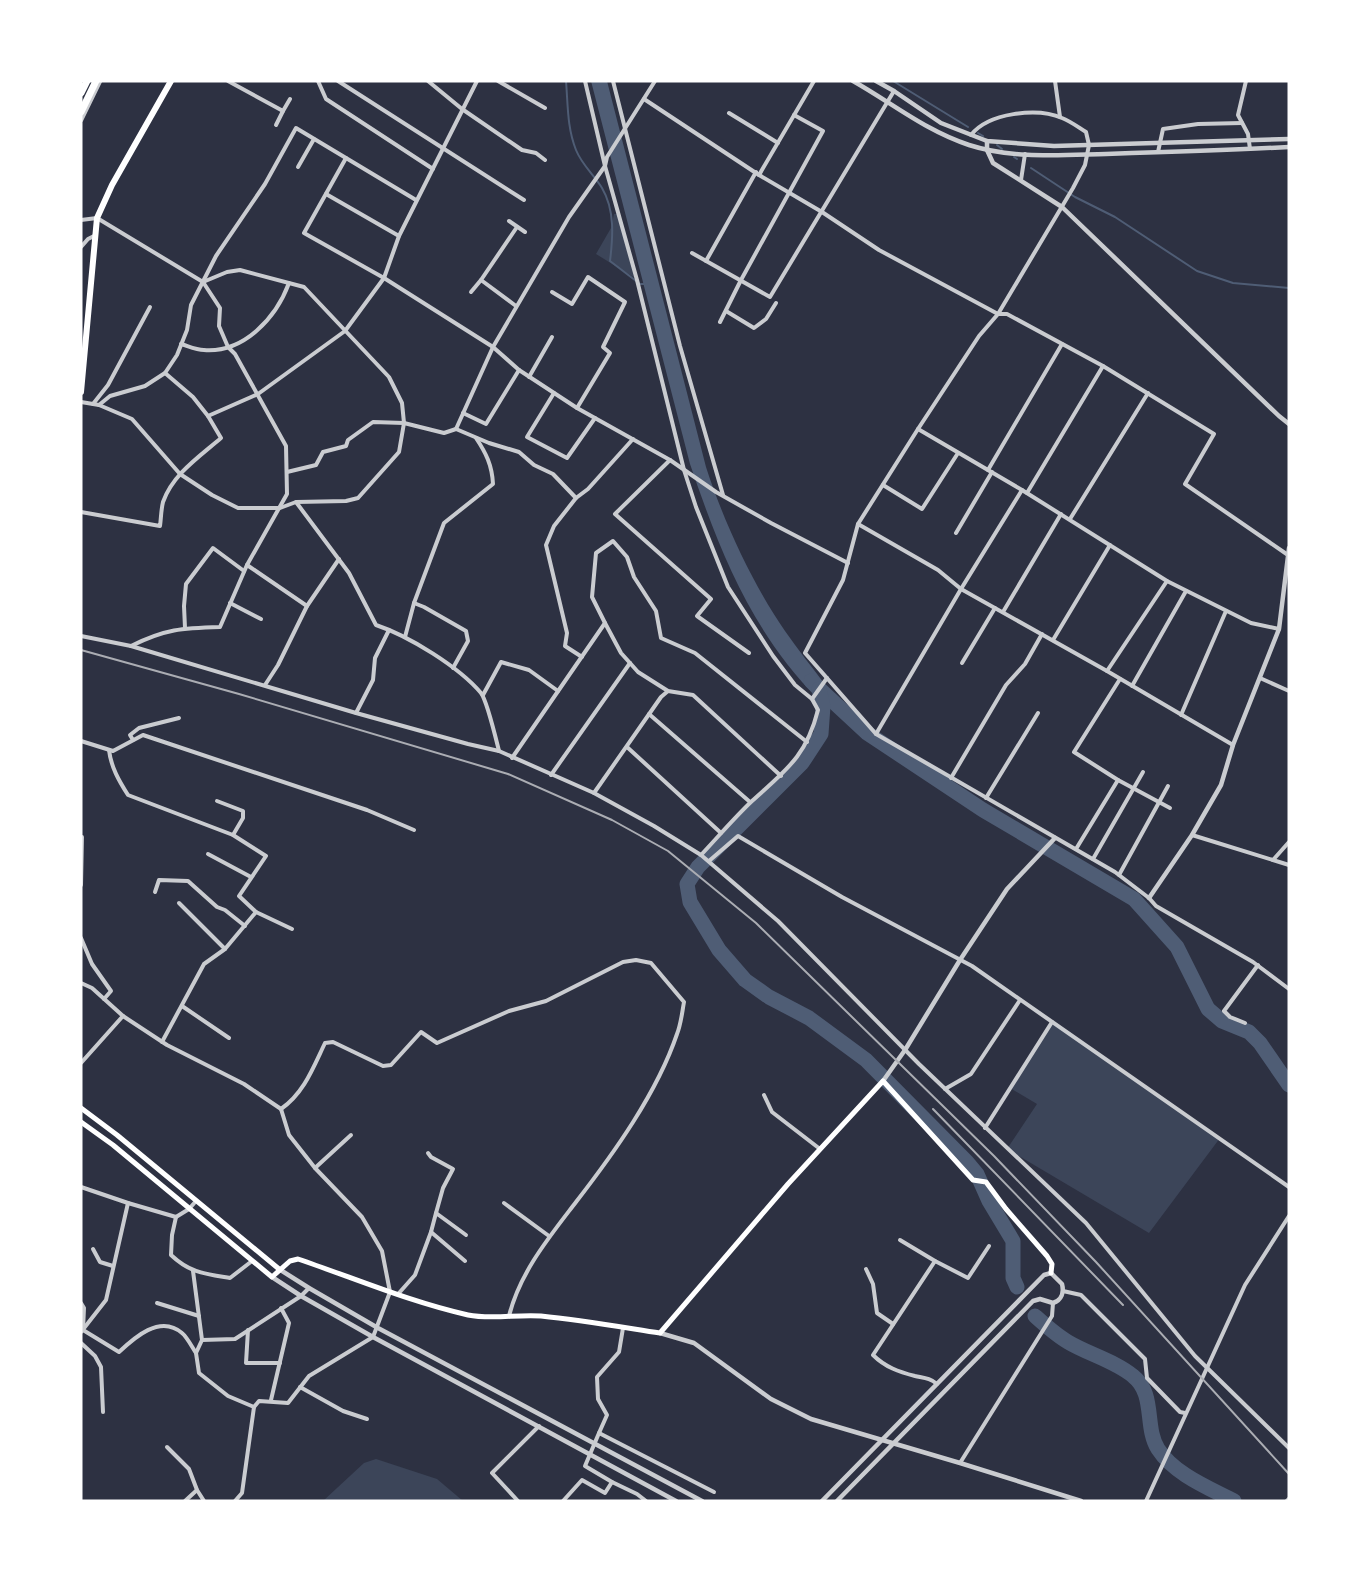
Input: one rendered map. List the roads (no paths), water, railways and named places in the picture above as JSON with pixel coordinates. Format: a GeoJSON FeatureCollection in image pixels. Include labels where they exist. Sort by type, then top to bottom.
{"type":"FeatureCollection","features":[{"type":"Feature","properties":{"kind":"highway"},"geometry":{"type":"LineString","coordinates":[[81,93],[87,81]]}},
{"type":"Feature","properties":{"kind":"highway"},"geometry":{"type":"LineString","coordinates":[[81,112],[98,81]]}},
{"type":"Feature","properties":{"kind":"main road"},"geometry":{"type":"LineString","coordinates":[[81,392],[97,218],[112,185],[171,81]]}},
{"type":"Feature","properties":{"kind":"main road"},"geometry":{"type":"LineString","coordinates":[[81,1122],[113,1145],[272,1277],[279,1269],[298,1258],[390,1292],[468,1315],[487,1318],[540,1316],[660,1333],[820,1149],[883,1081],[973,1180],[986,1182],[1047,1256],[1052,1264],[1051,1273]]}},
{"type":"Feature","properties":{"kind":"main road"},"geometry":{"type":"LineString","coordinates":[[81,1108],[279,1269]]}},
{"type":"Feature","properties":{"kind":"street"},"geometry":{"type":"LineString","coordinates":[[81,120],[98,81]]}},
{"type":"Feature","properties":{"kind":"street"},"geometry":{"type":"LineString","coordinates":[[228,81],[283,111]]}},
{"type":"Feature","properties":{"kind":"street"},"geometry":{"type":"LineString","coordinates":[[318,81],[326,99],[433,169]]}},
{"type":"Feature","properties":{"kind":"street"},"geometry":{"type":"LineString","coordinates":[[339,81],[524,200]]}},
{"type":"Feature","properties":{"kind":"street"},"geometry":{"type":"LineString","coordinates":[[428,81],[462,109],[522,150],[536,153],[545,160]]}},
{"type":"Feature","properties":{"kind":"street"},"geometry":{"type":"LineString","coordinates":[[208,416],[258,394],[345,331],[384,278],[399,236],[433,169],[441,148],[477,81]]}},
{"type":"Feature","properties":{"kind":"street"},"geometry":{"type":"LineString","coordinates":[[498,81],[545,108]]}},
{"type":"Feature","properties":{"kind":"street"},"geometry":{"type":"LineString","coordinates":[[585,81],[605,166],[686,471],[728,587],[773,656],[795,685],[812,699],[818,710],[812,732],[792,766],[750,803],[701,855]]}},
{"type":"Feature","properties":{"kind":"street"},"geometry":{"type":"LineString","coordinates":[[613,81],[680,346],[723,496]]}},
{"type":"Feature","properties":{"kind":"street"},"geometry":{"type":"LineString","coordinates":[[456,429],[493,346],[569,217],[605,166],[607,157],[655,81]]}},
{"type":"Feature","properties":{"kind":"street"},"geometry":{"type":"LineString","coordinates":[[706,261],[814,81]]}},
{"type":"Feature","properties":{"kind":"street"},"geometry":{"type":"LineString","coordinates":[[853,81],[888,101],[924,126],[954,140],[987,150],[1025,154],[1087,155],[1289,147]]}},
{"type":"Feature","properties":{"kind":"street"},"geometry":{"type":"LineString","coordinates":[[876,81],[941,123],[987,141],[1054,146],[1289,139]]}},
{"type":"Feature","properties":{"kind":"street"},"geometry":{"type":"LineString","coordinates":[[1055,81],[1060,117]]}},
{"type":"Feature","properties":{"kind":"street"},"geometry":{"type":"LineString","coordinates":[[1246,81],[1238,115],[1250,140],[1250,149]]}},
{"type":"Feature","properties":{"kind":"street"},"geometry":{"type":"LineString","coordinates":[[692,253],[770,297],[894,91]]}},
{"type":"Feature","properties":{"kind":"street"},"geometry":{"type":"LineString","coordinates":[[276,125],[290,99]]}},
{"type":"Feature","properties":{"kind":"street"},"geometry":{"type":"LineString","coordinates":[[644,99],[879,250],[998,314],[1006,314],[1104,366],[1214,434],[1185,484],[1288,555]]}},
{"type":"Feature","properties":{"kind":"street"},"geometry":{"type":"LineString","coordinates":[[971,135],[977,128],[996,118],[1021,112],[1060,117],[1086,132],[1089,145],[1085,165],[1073,188],[998,314],[979,336],[858,524],[843,580],[805,653],[876,734],[1119,874],[1156,906],[1258,965],[1289,989]]}},
{"type":"Feature","properties":{"kind":"street"},"geometry":{"type":"LineString","coordinates":[[729,113],[778,143]]}},
{"type":"Feature","properties":{"kind":"street"},"geometry":{"type":"LineString","coordinates":[[720,322],[823,131],[794,115]]}},
{"type":"Feature","properties":{"kind":"street"},"geometry":{"type":"LineString","coordinates":[[1158,153],[1163,129],[1198,124],[1242,123]]}},
{"type":"Feature","properties":{"kind":"street"},"geometry":{"type":"LineString","coordinates":[[99,405],[110,396],[145,386],[165,373],[187,330],[191,305],[216,256],[265,184],[296,128],[416,200]]}},
{"type":"Feature","properties":{"kind":"street"},"geometry":{"type":"LineString","coordinates":[[298,167],[314,139]]}},
{"type":"Feature","properties":{"kind":"street"},"geometry":{"type":"LineString","coordinates":[[987,141],[987,150],[993,164],[1062,207],[1289,424]]}},
{"type":"Feature","properties":{"kind":"street"},"geometry":{"type":"LineString","coordinates":[[1021,180],[1025,154]]}},
{"type":"Feature","properties":{"kind":"street"},"geometry":{"type":"LineString","coordinates":[[346,158],[304,233],[384,278],[493,346],[519,370],[577,408],[670,460],[716,492],[848,563]]}},
{"type":"Feature","properties":{"kind":"street"},"geometry":{"type":"LineString","coordinates":[[326,194],[399,236]]}},
{"type":"Feature","properties":{"kind":"street"},"geometry":{"type":"LineString","coordinates":[[81,220],[97,218],[203,282],[220,308],[219,326],[228,347],[235,354],[286,446],[287,494],[247,565],[220,627],[179,628],[148,637],[130,646]]}},
{"type":"Feature","properties":{"kind":"street"},"geometry":{"type":"LineString","coordinates":[[509,221],[525,232]]}},
{"type":"Feature","properties":{"kind":"street"},"geometry":{"type":"LineString","coordinates":[[471,292],[517,227]]}},
{"type":"Feature","properties":{"kind":"street"},"geometry":{"type":"LineString","coordinates":[[81,247],[88,239],[96,235]]}},
{"type":"Feature","properties":{"kind":"street"},"geometry":{"type":"LineString","coordinates":[[81,402],[99,405],[132,419],[180,474],[212,495],[238,508],[280,508],[296,502],[346,501],[358,498],[399,452],[404,423],[402,403],[388,377],[304,288],[240,270],[227,272],[203,282]]}},
{"type":"Feature","properties":{"kind":"street"},"geometry":{"type":"LineString","coordinates":[[552,292],[572,304],[588,277],[625,302],[603,347],[610,353],[577,408]]}},
{"type":"Feature","properties":{"kind":"street"},"geometry":{"type":"LineString","coordinates":[[481,280],[516,306]]}},
{"type":"Feature","properties":{"kind":"street"},"geometry":{"type":"LineString","coordinates":[[181,344],[203,350],[228,347],[247,339],[266,321],[283,299],[289,283]]}},
{"type":"Feature","properties":{"kind":"street"},"geometry":{"type":"LineString","coordinates":[[726,311],[754,328],[766,319],[776,303]]}},
{"type":"Feature","properties":{"kind":"street"},"geometry":{"type":"LineString","coordinates":[[92,404],[108,385],[150,307]]}},
{"type":"Feature","properties":{"kind":"street"},"geometry":{"type":"LineString","coordinates":[[529,377],[552,337]]}},
{"type":"Feature","properties":{"kind":"street"},"geometry":{"type":"LineString","coordinates":[[956,533],[1062,344]]}},
{"type":"Feature","properties":{"kind":"street"},"geometry":{"type":"LineString","coordinates":[[1027,493],[1104,366]]}},
{"type":"Feature","properties":{"kind":"street"},"geometry":{"type":"LineString","coordinates":[[463,413],[486,424],[519,370]]}},
{"type":"Feature","properties":{"kind":"street"},"geometry":{"type":"LineString","coordinates":[[81,512],[160,526],[163,504],[180,474],[220,438],[208,416],[193,397],[165,373]]}},
{"type":"Feature","properties":{"kind":"street"},"geometry":{"type":"LineString","coordinates":[[554,393],[527,437],[567,458],[595,418]]}},
{"type":"Feature","properties":{"kind":"street"},"geometry":{"type":"LineString","coordinates":[[1070,519],[1148,393]]}},
{"type":"Feature","properties":{"kind":"street"},"geometry":{"type":"LineString","coordinates":[[288,472],[316,465],[323,452],[346,446],[348,440],[373,422],[404,423],[444,433],[456,429],[519,452],[534,465],[553,474],[576,498]]}},
{"type":"Feature","properties":{"kind":"street"},"geometry":{"type":"LineString","coordinates":[[918,429],[1070,519],[1167,581],[1251,623],[1279,629]]}},
{"type":"Feature","properties":{"kind":"street"},"geometry":{"type":"LineString","coordinates":[[405,637],[414,603],[444,523],[493,484],[492,469],[476,437]]}},
{"type":"Feature","properties":{"kind":"street"},"geometry":{"type":"LineString","coordinates":[[582,657],[565,646],[567,633],[546,546],[554,526],[576,498],[588,489],[633,439]]}},
{"type":"Feature","properties":{"kind":"street"},"geometry":{"type":"LineString","coordinates":[[883,485],[922,509],[958,452]]}},
{"type":"Feature","properties":{"kind":"street"},"geometry":{"type":"LineString","coordinates":[[670,460],[615,514],[711,598],[698,616],[749,653]]}},
{"type":"Feature","properties":{"kind":"street"},"geometry":{"type":"LineString","coordinates":[[876,734],[1022,490]]}},
{"type":"Feature","properties":{"kind":"street"},"geometry":{"type":"LineString","coordinates":[[296,502],[349,573],[376,625],[405,637],[453,668],[483,695],[499,751]]}},
{"type":"Feature","properties":{"kind":"street"},"geometry":{"type":"LineString","coordinates":[[1003,612],[1061,514]]}},
{"type":"Feature","properties":{"kind":"street"},"geometry":{"type":"LineString","coordinates":[[858,524],[938,570],[961,589],[1233,745]]}},
{"type":"Feature","properties":{"kind":"street"},"geometry":{"type":"LineString","coordinates":[[781,776],[693,695],[668,691],[638,672],[630,663],[621,652],[592,597],[596,553],[613,541],[627,557],[634,577],[656,611],[661,638],[695,653],[807,742]]}},
{"type":"Feature","properties":{"kind":"street"},"geometry":{"type":"LineString","coordinates":[[1053,640],[1110,545]]}},
{"type":"Feature","properties":{"kind":"street"},"geometry":{"type":"LineString","coordinates":[[185,628],[186,584],[213,548],[244,571]]}},
{"type":"Feature","properties":{"kind":"street"},"geometry":{"type":"LineString","coordinates":[[1149,898],[1192,835],[1221,785],[1233,745],[1279,629],[1288,574],[1289,548]]}},
{"type":"Feature","properties":{"kind":"street"},"geometry":{"type":"LineString","coordinates":[[265,686],[307,606],[339,559]]}},
{"type":"Feature","properties":{"kind":"street"},"geometry":{"type":"LineString","coordinates":[[247,565],[307,606]]}},
{"type":"Feature","properties":{"kind":"street"},"geometry":{"type":"LineString","coordinates":[[1107,671],[1167,581]]}},
{"type":"Feature","properties":{"kind":"street"},"geometry":{"type":"LineString","coordinates":[[1132,686],[1186,591]]}},
{"type":"Feature","properties":{"kind":"street"},"geometry":{"type":"LineString","coordinates":[[230,603],[261,619]]}},
{"type":"Feature","properties":{"kind":"street"},"geometry":{"type":"LineString","coordinates":[[414,603],[466,631],[468,641],[453,668]]}},
{"type":"Feature","properties":{"kind":"street"},"geometry":{"type":"LineString","coordinates":[[962,663],[995,608]]}},
{"type":"Feature","properties":{"kind":"street"},"geometry":{"type":"LineString","coordinates":[[1181,715],[1226,611]]}},
{"type":"Feature","properties":{"kind":"street"},"geometry":{"type":"LineString","coordinates":[[512,758],[605,623]]}},
{"type":"Feature","properties":{"kind":"street"},"geometry":{"type":"LineString","coordinates":[[356,713],[373,680],[375,658],[389,630]]}},
{"type":"Feature","properties":{"kind":"street"},"geometry":{"type":"LineString","coordinates":[[951,778],[1006,685],[1025,664],[1042,634]]}},
{"type":"Feature","properties":{"kind":"street"},"geometry":{"type":"LineString","coordinates":[[81,636],[130,646],[356,713],[499,751],[594,793],[701,855],[778,921],[905,1050],[1086,1223],[1195,1356],[1289,1448]]}},
{"type":"Feature","properties":{"kind":"street"},"geometry":{"type":"LineString","coordinates":[[483,695],[501,662],[529,669],[558,691]]}},
{"type":"Feature","properties":{"kind":"street"},"geometry":{"type":"LineString","coordinates":[[551,775],[630,663]]}},
{"type":"Feature","properties":{"kind":"street"},"geometry":{"type":"LineString","coordinates":[[812,699],[827,678]]}},
{"type":"Feature","properties":{"kind":"street"},"geometry":{"type":"LineString","coordinates":[[1260,678],[1289,691]]}},
{"type":"Feature","properties":{"kind":"street"},"geometry":{"type":"LineString","coordinates":[[1120,679],[1074,752],[1118,780],[1170,808]]}},
{"type":"Feature","properties":{"kind":"street"},"geometry":{"type":"LineString","coordinates":[[594,793],[661,697],[668,691]]}},
{"type":"Feature","properties":{"kind":"street"},"geometry":{"type":"LineString","coordinates":[[986,798],[1038,713]]}},
{"type":"Feature","properties":{"kind":"street"},"geometry":{"type":"LineString","coordinates":[[650,714],[750,803]]}},
{"type":"Feature","properties":{"kind":"street"},"geometry":{"type":"LineString","coordinates":[[133,740],[130,735],[139,728],[179,717]]}},
{"type":"Feature","properties":{"kind":"street"},"geometry":{"type":"LineString","coordinates":[[81,741],[113,751],[143,735],[368,810],[414,830]]}},
{"type":"Feature","properties":{"kind":"street"},"geometry":{"type":"LineString","coordinates":[[627,747],[721,833]]}},
{"type":"Feature","properties":{"kind":"street"},"geometry":{"type":"LineString","coordinates":[[109,750],[119,782],[128,795],[233,835],[266,856],[238,896],[256,912],[292,929]]}},
{"type":"Feature","properties":{"kind":"street"},"geometry":{"type":"LineString","coordinates":[[1093,859],[1143,772]]}},
{"type":"Feature","properties":{"kind":"street"},"geometry":{"type":"LineString","coordinates":[[1076,849],[1118,780]]}},
{"type":"Feature","properties":{"kind":"street"},"geometry":{"type":"LineString","coordinates":[[1119,874],[1168,786]]}},
{"type":"Feature","properties":{"kind":"street"},"geometry":{"type":"LineString","coordinates":[[217,801],[243,811],[243,818],[233,835]]}},
{"type":"Feature","properties":{"kind":"street"},"geometry":{"type":"LineString","coordinates":[[1192,835],[1289,865]]}},
{"type":"Feature","properties":{"kind":"street"},"geometry":{"type":"LineString","coordinates":[[709,861],[738,836],[842,897],[960,960],[1289,1187]]}},
{"type":"Feature","properties":{"kind":"street"},"geometry":{"type":"LineString","coordinates":[[81,885],[82,837]]}},
{"type":"Feature","properties":{"kind":"street"},"geometry":{"type":"LineString","coordinates":[[883,1081],[1007,889],[1055,838]]}},
{"type":"Feature","properties":{"kind":"street"},"geometry":{"type":"LineString","coordinates":[[1273,860],[1289,842]]}},
{"type":"Feature","properties":{"kind":"street"},"geometry":{"type":"LineString","coordinates":[[208,854],[251,878]]}},
{"type":"Feature","properties":{"kind":"street"},"geometry":{"type":"LineString","coordinates":[[155,892],[159,880],[188,881],[217,907],[225,910],[245,926]]}},
{"type":"Feature","properties":{"kind":"street"},"geometry":{"type":"LineString","coordinates":[[179,903],[225,949]]}},
{"type":"Feature","properties":{"kind":"street"},"geometry":{"type":"LineString","coordinates":[[162,1042],[204,964],[225,949],[256,912]]}},
{"type":"Feature","properties":{"kind":"street"},"geometry":{"type":"LineString","coordinates":[[81,938],[92,964],[111,991],[104,999]]}},
{"type":"Feature","properties":{"kind":"street"},"geometry":{"type":"LineString","coordinates":[[281,1109],[294,1100],[308,1079],[325,1043],[333,1042],[383,1066],[391,1065],[421,1032],[437,1043],[509,1011],[546,1001],[623,962],[636,960],[651,963],[684,1002],[677,1034],[648,1097],[601,1167],[549,1236],[533,1262],[509,1316]]}},
{"type":"Feature","properties":{"kind":"street"},"geometry":{"type":"LineString","coordinates":[[1245,1023],[1230,1017],[1224,1011],[1258,965]]}},
{"type":"Feature","properties":{"kind":"street"},"geometry":{"type":"LineString","coordinates":[[81,983],[92,988],[123,1016],[162,1042],[244,1084],[281,1109],[290,1135],[315,1168],[362,1217],[382,1251],[390,1292],[373,1337],[309,1376],[288,1403],[271,1400],[259,1401],[254,1407],[242,1493],[235,1501]]}},
{"type":"Feature","properties":{"kind":"street"},"geometry":{"type":"LineString","coordinates":[[945,1089],[971,1074],[1020,1000]]}},
{"type":"Feature","properties":{"kind":"street"},"geometry":{"type":"LineString","coordinates":[[182,1006],[229,1038]]}},
{"type":"Feature","properties":{"kind":"street"},"geometry":{"type":"LineString","coordinates":[[81,1063],[123,1016]]}},
{"type":"Feature","properties":{"kind":"street"},"geometry":{"type":"LineString","coordinates":[[986,1128],[1052,1022]]}},
{"type":"Feature","properties":{"kind":"street"},"geometry":{"type":"LineString","coordinates":[[764,1095],[772,1112],[820,1149]]}},
{"type":"Feature","properties":{"kind":"street"},"geometry":{"type":"LineString","coordinates":[[315,1168],[351,1135]]}},
{"type":"Feature","properties":{"kind":"street"},"geometry":{"type":"LineString","coordinates":[[399,1293],[415,1275],[431,1232],[443,1188],[453,1169],[428,1153]]}},
{"type":"Feature","properties":{"kind":"street"},"geometry":{"type":"LineString","coordinates":[[81,1187],[176,1217]]}},
{"type":"Feature","properties":{"kind":"street"},"geometry":{"type":"LineString","coordinates":[[196,1201],[189,1209],[176,1217],[171,1255],[192,1271],[230,1278],[252,1260]]}},
{"type":"Feature","properties":{"kind":"street"},"geometry":{"type":"LineString","coordinates":[[82,1331],[105,1300],[128,1203]]}},
{"type":"Feature","properties":{"kind":"street"},"geometry":{"type":"LineString","coordinates":[[504,1203],[549,1236]]}},
{"type":"Feature","properties":{"kind":"street"},"geometry":{"type":"LineString","coordinates":[[436,1214],[466,1235]]}},
{"type":"Feature","properties":{"kind":"street"},"geometry":{"type":"LineString","coordinates":[[1146,1501],[1245,1286],[1289,1216]]}},
{"type":"Feature","properties":{"kind":"street"},"geometry":{"type":"LineString","coordinates":[[431,1232],[465,1261]]}},
{"type":"Feature","properties":{"kind":"street"},"geometry":{"type":"LineString","coordinates":[[900,1240],[968,1278],[989,1246]]}},
{"type":"Feature","properties":{"kind":"street"},"geometry":{"type":"LineString","coordinates":[[93,1249],[100,1262],[113,1266]]}},
{"type":"Feature","properties":{"kind":"street"},"geometry":{"type":"LineString","coordinates":[[935,1261],[873,1355],[884,1365],[914,1376],[931,1379],[937,1384]]}},
{"type":"Feature","properties":{"kind":"street"},"geometry":{"type":"LineString","coordinates":[[279,1269],[378,1328],[702,1501]]}},
{"type":"Feature","properties":{"kind":"street"},"geometry":{"type":"LineString","coordinates":[[866,1269],[873,1284],[877,1313],[893,1324]]}},
{"type":"Feature","properties":{"kind":"street"},"geometry":{"type":"LineString","coordinates":[[192,1271],[202,1340],[196,1353]]}},
{"type":"Feature","properties":{"kind":"street"},"geometry":{"type":"LineString","coordinates":[[822,1501],[1044,1275],[1051,1273],[1062,1284],[1063,1291],[1060,1299],[1053,1303],[1040,1299],[1033,1301],[837,1501]]}},
{"type":"Feature","properties":{"kind":"street"},"geometry":{"type":"LineString","coordinates":[[272,1277],[373,1337],[676,1501]]}},
{"type":"Feature","properties":{"kind":"street"},"geometry":{"type":"LineString","coordinates":[[202,1340],[235,1339],[301,1296],[309,1288]]}},
{"type":"Feature","properties":{"kind":"street"},"geometry":{"type":"LineString","coordinates":[[1063,1291],[1081,1295],[1145,1359],[1147,1378],[1180,1412],[1185,1413]]}},
{"type":"Feature","properties":{"kind":"street"},"geometry":{"type":"LineString","coordinates":[[81,1303],[84,1308],[82,1331]]}},
{"type":"Feature","properties":{"kind":"street"},"geometry":{"type":"LineString","coordinates":[[157,1303],[199,1317]]}},
{"type":"Feature","properties":{"kind":"street"},"geometry":{"type":"LineString","coordinates":[[960,1463],[1052,1316],[1053,1303]]}},
{"type":"Feature","properties":{"kind":"street"},"geometry":{"type":"LineString","coordinates":[[271,1400],[289,1323],[281,1308]]}},
{"type":"Feature","properties":{"kind":"street"},"geometry":{"type":"LineString","coordinates":[[82,1331],[118,1353],[142,1332],[155,1327],[169,1326],[182,1333],[196,1353],[200,1373],[212,1385],[228,1396],[254,1407]]}},
{"type":"Feature","properties":{"kind":"street"},"geometry":{"type":"LineString","coordinates":[[623,1328],[620,1352],[597,1377],[598,1399],[607,1415],[585,1466],[646,1501]]}},
{"type":"Feature","properties":{"kind":"street"},"geometry":{"type":"LineString","coordinates":[[248,1330],[246,1363],[280,1363]]}},
{"type":"Feature","properties":{"kind":"street"},"geometry":{"type":"LineString","coordinates":[[660,1333],[694,1343],[771,1399],[811,1419],[1081,1501]]}},
{"type":"Feature","properties":{"kind":"street"},"geometry":{"type":"LineString","coordinates":[[81,1343],[101,1367],[103,1412]]}},
{"type":"Feature","properties":{"kind":"street"},"geometry":{"type":"LineString","coordinates":[[300,1388],[344,1411],[367,1419]]}},
{"type":"Feature","properties":{"kind":"street"},"geometry":{"type":"LineString","coordinates":[[518,1501],[492,1473],[539,1426]]}},
{"type":"Feature","properties":{"kind":"street"},"geometry":{"type":"LineString","coordinates":[[599,1433],[714,1492]]}},
{"type":"Feature","properties":{"kind":"street"},"geometry":{"type":"LineString","coordinates":[[167,1447],[189,1469],[204,1501]]}},
{"type":"Feature","properties":{"kind":"street"},"geometry":{"type":"LineString","coordinates":[[562,1501],[582,1480],[605,1492],[612,1482]]}},
{"type":"Feature","properties":{"kind":"street"},"geometry":{"type":"LineString","coordinates":[[185,1501],[197,1490]]}},
{"type":"Feature","properties":{"kind":"waterway"},"geometry":{"type":"LineString","coordinates":[[566,81],[569,124],[576,150],[602,188],[609,205],[612,233],[610,261],[640,284],[645,284]]}},
{"type":"Feature","properties":{"kind":"waterway"},"geometry":{"type":"LineString","coordinates":[[893,81],[968,127]]}},
{"type":"Feature","properties":{"kind":"waterway"},"geometry":{"type":"LineString","coordinates":[[978,133],[983,136]]}},
{"type":"Feature","properties":{"kind":"waterway"},"geometry":{"type":"LineString","coordinates":[[997,145],[1002,149]]}},
{"type":"Feature","properties":{"kind":"waterway"},"geometry":{"type":"LineString","coordinates":[[1031,168],[1075,197],[1115,217],[1197,271],[1233,283],[1289,288]]}},
{"type":"Feature","properties":{"kind":"waterway"},"geometry":{"type":"LineString","coordinates":[[811,681],[867,733],[983,810],[1134,899],[1177,947],[1208,1009],[1222,1021],[1249,1032],[1260,1043],[1289,1085]]}},
{"type":"Feature","properties":{"kind":"waterway"},"geometry":{"type":"LineString","coordinates":[[819,689],[823,706],[821,734],[802,763],[698,867],[687,884],[690,902],[719,950],[745,980],[769,997],[809,1018],[866,1060],[967,1162],[977,1174],[989,1201],[1013,1241],[1013,1278],[1017,1287]]}},
{"type":"Feature","properties":{"kind":"waterway"},"geometry":{"type":"LineString","coordinates":[[1035,1316],[1068,1342],[1118,1366],[1133,1376],[1145,1392],[1151,1431],[1158,1449],[1165,1458],[1193,1480],[1234,1501]]}},
{"type":"Feature","properties":{"kind":"railway"},"geometry":{"type":"LineString","coordinates":[[81,650],[239,694],[508,774],[612,820],[668,851],[756,923],[994,1156],[1096,1262],[1289,1474]]}},
{"type":"Feature","properties":{"kind":"railway"},"geometry":{"type":"LineString","coordinates":[[933,1109],[1123,1305]]}}]}
